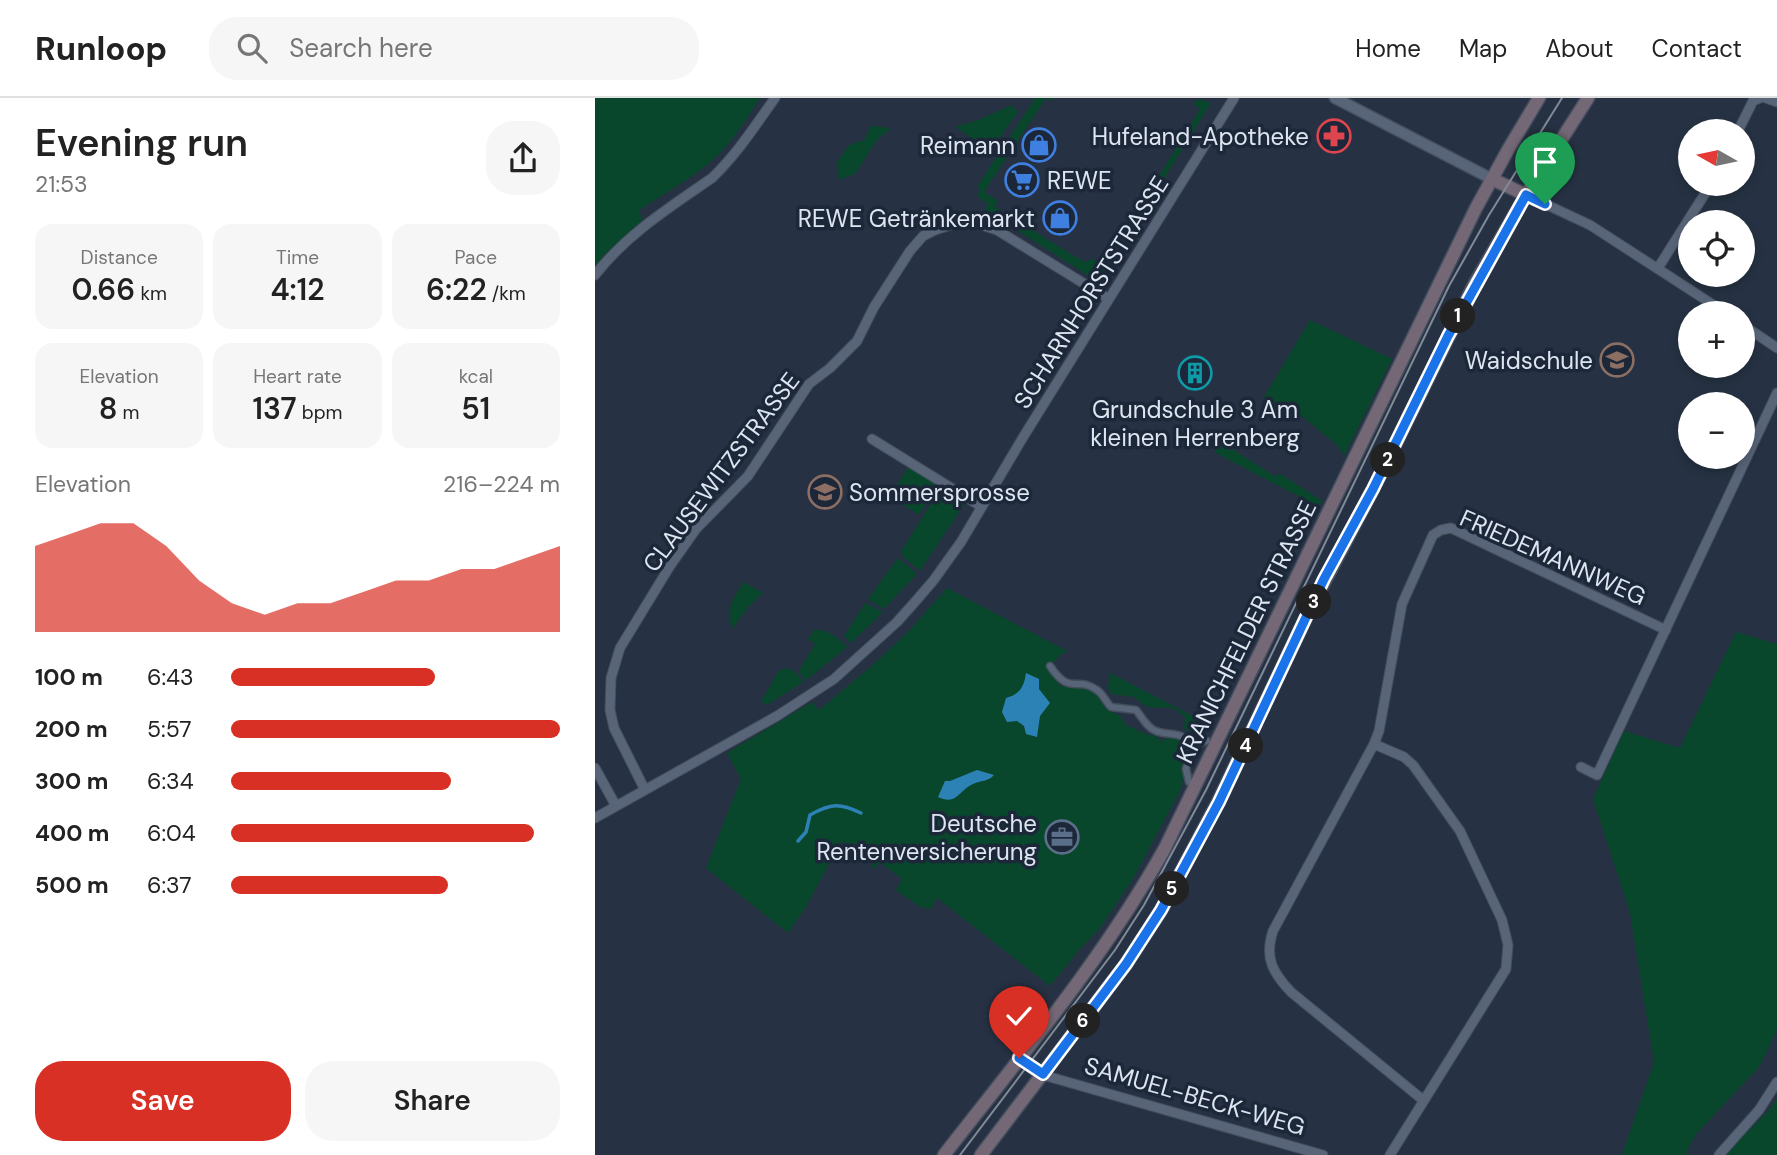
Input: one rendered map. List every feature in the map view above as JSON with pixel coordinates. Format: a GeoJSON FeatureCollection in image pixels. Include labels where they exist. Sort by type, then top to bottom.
{"type":"FeatureCollection","features":[{"type":"Feature","properties":{"kind":"main road","name":"KRANICHFELDER STRASSE"},"geometry":{"type":"LineString","coordinates":[[944,1155],[1120,922],[1165,848],[1492,179],[1539,98]]}},
{"type":"Feature","properties":{"kind":"main road","name":"KRANICHFELDER STRASSE"},"geometry":{"type":"LineString","coordinates":[[981,1155],[1126,964],[1161,910],[1219,802],[1305,618],[1388,461],[1448,336],[1526,195],[1588,98]]}},
{"type":"Feature","properties":{"kind":"main road"},"geometry":{"type":"LineString","coordinates":[[1492,179],[1526,195]]}},
{"type":"Feature","properties":{"kind":"main road","name":"SAMUEL-BECK-WEG"},"geometry":{"type":"LineString","coordinates":[[1019,1058],[1043,1074]]}},
{"type":"Feature","properties":{"kind":"street"},"geometry":{"type":"LineString","coordinates":[[595,275],[609,257],[639,229],[712,178],[746,140],[775,98]]}},
{"type":"Feature","properties":{"kind":"street","name":"SCHARNHORSTSTRASSE"},"geometry":{"type":"LineString","coordinates":[[595,818],[777,716],[834,679],[897,622],[933,581],[961,542],[1234,98]]}},
{"type":"Feature","properties":{"kind":"street"},"geometry":{"type":"LineString","coordinates":[[1335,98],[1492,179]]}},
{"type":"Feature","properties":{"kind":"street"},"geometry":{"type":"LineString","coordinates":[[1744,119],[1753,101],[1760,98]]}},
{"type":"Feature","properties":{"kind":"street"},"geometry":{"type":"LineString","coordinates":[[1766,98],[1777,102]]}},
{"type":"Feature","properties":{"kind":"street"},"geometry":{"type":"LineString","coordinates":[[1526,195],[1590,225],[1707,301]]}},
{"type":"Feature","properties":{"kind":"street"},"geometry":{"type":"LineString","coordinates":[[1658,268],[1703,196]]}},
{"type":"Feature","properties":{"kind":"street","name":"CLAUSEWITZSTRASSE"},"geometry":{"type":"LineString","coordinates":[[645,790],[614,728],[610,710],[611,678],[620,648],[696,529],[748,476],[809,384],[857,341],[881,296],[910,250],[923,236],[954,223],[983,225],[997,230],[1109,299]]}},
{"type":"Feature","properties":{"kind":"street"},"geometry":{"type":"LineString","coordinates":[[1755,333],[1777,348]]}},
{"type":"Feature","properties":{"kind":"street","name":"FRIEDEMANNWEG"},"geometry":{"type":"LineString","coordinates":[[1581,768],[1597,775],[1777,393]]}},
{"type":"Feature","properties":{"kind":"street"},"geometry":{"type":"LineString","coordinates":[[872,439],[982,507]]}},
{"type":"Feature","properties":{"kind":"street","name":"FRIEDEMANNWEG"},"geometry":{"type":"LineString","coordinates":[[1374,744],[1379,731],[1402,604],[1433,535],[1441,530],[1451,528],[1666,630]]}},
{"type":"Feature","properties":{"kind":"street"},"geometry":{"type":"LineString","coordinates":[[1050,666],[1061,681],[1070,685],[1090,686],[1098,691],[1111,708],[1136,710],[1150,728],[1156,731],[1173,733],[1198,744],[1207,741]]}},
{"type":"Feature","properties":{"kind":"street"},"geometry":{"type":"LineString","coordinates":[[1185,739],[1191,753],[1186,769],[1189,782]]}},
{"type":"Feature","properties":{"kind":"street"},"geometry":{"type":"LineString","coordinates":[[1389,1155],[1506,969],[1508,945],[1502,920],[1457,827],[1413,765],[1374,744],[1273,931],[1270,964],[1277,977],[1291,992],[1423,1100]]}},
{"type":"Feature","properties":{"kind":"street"},"geometry":{"type":"LineString","coordinates":[[595,768],[619,805]]}},
{"type":"Feature","properties":{"kind":"street","name":"SAMUEL-BECK-WEG"},"geometry":{"type":"LineString","coordinates":[[1043,1074],[1323,1155]]}},
{"type":"Feature","properties":{"kind":"street"},"geometry":{"type":"LineString","coordinates":[[1719,1155],[1759,1110],[1777,1082]]}},
{"type":"Feature","properties":{"kind":"green space"},"geometry":{"type":"Polygon","coordinates":[[[595,98],[760,98],[722,151],[693,176],[638,211],[643,219],[605,254],[595,267],[595,98]]]}},
{"type":"Feature","properties":{"kind":"green space"},"geometry":{"type":"Polygon","coordinates":[[[1035,98],[1046,98],[984,192],[998,201],[995,207],[1084,262],[1093,259],[1108,268],[1100,281],[1009,225],[982,215],[988,204],[977,196],[980,189],[977,187],[1035,98]]]}},
{"type":"Feature","properties":{"kind":"green space"},"geometry":{"type":"Polygon","coordinates":[[[1199,99],[1211,103],[1160,185],[1150,179],[1152,172],[1159,176],[1200,109],[1193,104],[1199,99]]]}},
{"type":"Feature","properties":{"kind":"green space"},"geometry":{"type":"Polygon","coordinates":[[[1011,105],[1018,112],[991,150],[955,127],[981,119],[1011,105]]]}},
{"type":"Feature","properties":{"kind":"green space"},"geometry":{"type":"Polygon","coordinates":[[[871,126],[891,128],[876,141],[855,174],[839,180],[837,162],[849,145],[864,140],[871,126]]]}},
{"type":"Feature","properties":{"kind":"green space"},"geometry":{"type":"Polygon","coordinates":[[[1310,320],[1392,359],[1344,456],[1337,445],[1298,413],[1293,415],[1264,397],[1310,320]]]}},
{"type":"Feature","properties":{"kind":"green space"},"geometry":{"type":"Polygon","coordinates":[[[1221,442],[1276,477],[1279,473],[1322,501],[1319,507],[1214,452],[1221,442]]]}},
{"type":"Feature","properties":{"kind":"green space"},"geometry":{"type":"Polygon","coordinates":[[[909,466],[939,484],[919,515],[890,496],[909,466]]]}},
{"type":"Feature","properties":{"kind":"green space"},"geometry":{"type":"Polygon","coordinates":[[[942,487],[965,503],[920,571],[902,556],[901,551],[942,487]]]}},
{"type":"Feature","properties":{"kind":"green space"},"geometry":{"type":"Polygon","coordinates":[[[898,558],[917,574],[884,609],[868,599],[898,558]]]}},
{"type":"Feature","properties":{"kind":"green space"},"geometry":{"type":"Polygon","coordinates":[[[744,582],[763,593],[749,606],[732,629],[730,610],[744,582]]]}},
{"type":"Feature","properties":{"kind":"green space"},"geometry":{"type":"Polygon","coordinates":[[[947,588],[1067,651],[1049,668],[1060,686],[1088,689],[1096,694],[1106,709],[1120,716],[1126,725],[1154,735],[1162,742],[1168,736],[1179,739],[1189,753],[1184,765],[1182,787],[1134,877],[1100,928],[1050,986],[937,898],[931,909],[920,907],[896,890],[902,879],[880,862],[874,869],[871,867],[873,862],[867,859],[864,863],[860,861],[864,853],[841,841],[806,907],[788,933],[706,868],[741,779],[727,753],[812,702],[819,710],[908,632],[947,588]]]}},
{"type":"Feature","properties":{"kind":"green space"},"geometry":{"type":"Polygon","coordinates":[[[865,603],[881,611],[881,614],[851,643],[844,636],[865,603]]]}},
{"type":"Feature","properties":{"kind":"green space"},"geometry":{"type":"Polygon","coordinates":[[[814,630],[828,632],[847,647],[805,681],[799,671],[815,644],[808,639],[814,630]]]}},
{"type":"Feature","properties":{"kind":"green space"},"geometry":{"type":"Polygon","coordinates":[[[1736,632],[1777,644],[1777,1029],[1760,1066],[1697,1133],[1687,1155],[1622,1155],[1654,1062],[1630,913],[1593,799],[1624,731],[1680,748],[1736,632]]]}},
{"type":"Feature","properties":{"kind":"green space"},"geometry":{"type":"Polygon","coordinates":[[[789,668],[803,682],[767,705],[761,702],[779,670],[789,668]]]}},
{"type":"Feature","properties":{"kind":"green space"},"geometry":{"type":"Polygon","coordinates":[[[1110,673],[1208,724],[1206,728],[1190,732],[1184,728],[1185,717],[1175,709],[1145,706],[1135,697],[1111,694],[1108,688],[1110,673]]]}},
{"type":"Feature","properties":{"kind":"green space"},"geometry":{"type":"Polygon","coordinates":[[[1777,1099],[1777,1155],[1725,1155],[1769,1110],[1777,1099]]]}},
{"type":"Feature","properties":{"kind":"water"},"geometry":{"type":"Polygon","coordinates":[[[1026,673],[1039,679],[1039,689],[1050,703],[1040,716],[1037,737],[1026,734],[1024,726],[1017,721],[1007,722],[1002,712],[1006,698],[1021,689],[1026,673]]]}},
{"type":"Feature","properties":{"kind":"water"},"geometry":{"type":"Polygon","coordinates":[[[977,770],[994,775],[968,787],[950,800],[938,797],[945,781],[977,770]]]}},
{"type":"Feature","properties":{"kind":"waterway"},"geometry":{"type":"LineString","coordinates":[[798,841],[806,832],[810,815],[817,811],[836,806],[861,813]]}},
{"type":"Feature","properties":{"kind":"tram line"},"geometry":{"type":"LineString","coordinates":[[960,1155],[1115,950],[1144,905],[1206,790],[1449,286],[1489,215],[1562,98]]}},
{"type":"Feature","properties":{"kind":"place","name":"Hufeland-Apotheke"},"geometry":{"type":"Point","coordinates":[1334,136]}},
{"type":"Feature","properties":{"kind":"place","name":"Reimann"},"geometry":{"type":"Point","coordinates":[1039,145]}},
{"type":"Feature","properties":{"kind":"place","name":"REWE"},"geometry":{"type":"Point","coordinates":[1022,180]}},
{"type":"Feature","properties":{"kind":"place","name":"REWE Getränkemarkt"},"geometry":{"type":"Point","coordinates":[1060,218]}},
{"type":"Feature","properties":{"kind":"place","name":"Waidschule"},"geometry":{"type":"Point","coordinates":[1617,360]}},
{"type":"Feature","properties":{"kind":"place","name":"Grundschule 3 Am kleinen Herrenberg"},"geometry":{"type":"Point","coordinates":[1195,373]}},
{"type":"Feature","properties":{"kind":"place","name":"Sommersprosse"},"geometry":{"type":"Point","coordinates":[825,492]}},
{"type":"Feature","properties":{"kind":"place","name":"Deutsche Rentenversicherung"},"geometry":{"type":"Point","coordinates":[1062,837]}},
{"type":"Feature","properties":{"kind":"route"},"geometry":{"type":"LineString","coordinates":[[1019,1058],[1043,1074],[1126,964],[1161,910],[1219,802],[1324,579],[1392,452],[1474,285],[1526,195],[1545,204]]}}]}
